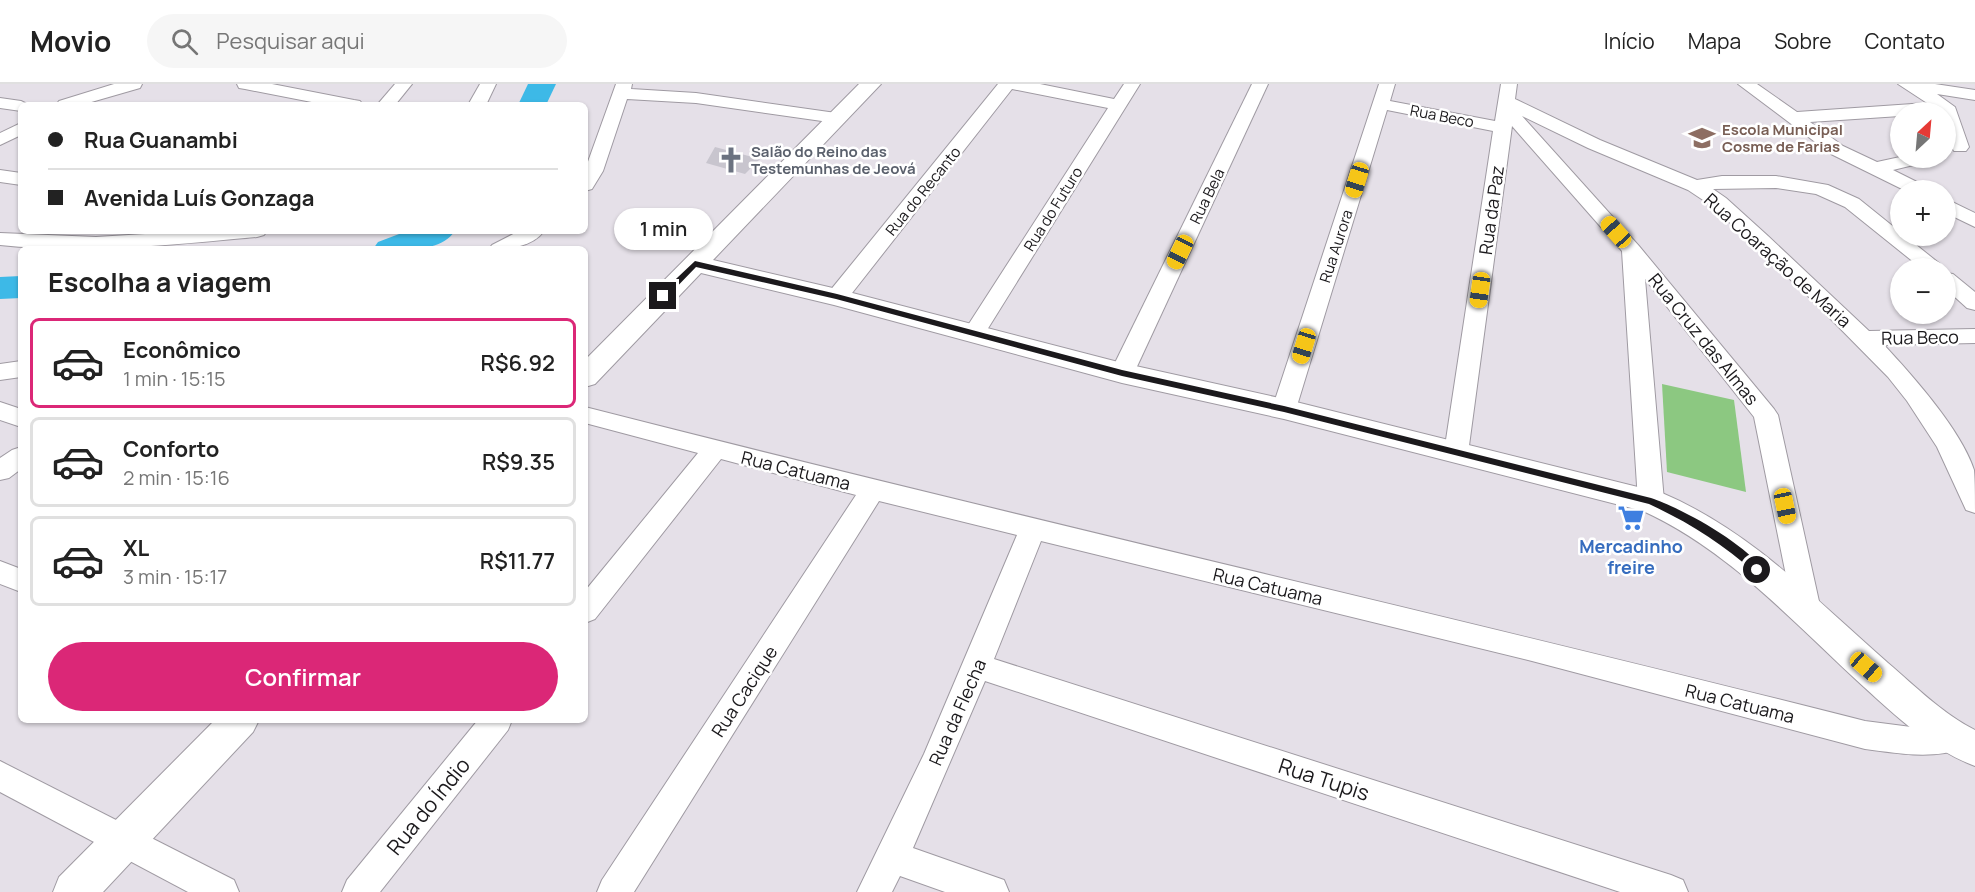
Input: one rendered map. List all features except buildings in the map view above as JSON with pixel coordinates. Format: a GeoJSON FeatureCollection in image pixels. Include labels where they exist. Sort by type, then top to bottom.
{"type":"FeatureCollection","features":[{"type":"Feature","properties":{"kind":"street"},"geometry":{"type":"LineString","coordinates":[[73,102],[134,84]]}},
{"type":"Feature","properties":{"kind":"street"},"geometry":{"type":"LineString","coordinates":[[245,84],[338,102]]}},
{"type":"Feature","properties":{"kind":"street"},"geometry":{"type":"LineString","coordinates":[[389,102],[404,84]]}},
{"type":"Feature","properties":{"kind":"street"},"geometry":{"type":"LineString","coordinates":[[479,102],[488,84]]}},
{"type":"Feature","properties":{"kind":"street"},"geometry":{"type":"LineString","coordinates":[[588,374],[871,84]]}},
{"type":"Feature","properties":{"kind":"street","name":"Rua do Recanto"},"geometry":{"type":"LineString","coordinates":[[837,297],[1007,84]]}},
{"type":"Feature","properties":{"kind":"street"},"geometry":{"type":"LineString","coordinates":[[1014,84],[1119,105]]}},
{"type":"Feature","properties":{"kind":"street","name":"Rua do Futuro"},"geometry":{"type":"LineString","coordinates":[[974,333],[1132,84]]}},
{"type":"Feature","properties":{"kind":"street","name":"Rua Bela"},"geometry":{"type":"LineString","coordinates":[[1122,373],[1260,84]]}},
{"type":"Feature","properties":{"kind":"street","name":"Rua Aurora"},"geometry":{"type":"LineString","coordinates":[[1284,409],[1387,84]]}},
{"type":"Feature","properties":{"kind":"street"},"geometry":{"type":"LineString","coordinates":[[1746,84],[1838,150],[1898,180]]}},
{"type":"Feature","properties":{"kind":"street"},"geometry":{"type":"LineString","coordinates":[[1906,84],[1975,95]]}},
{"type":"Feature","properties":{"kind":"street"},"geometry":{"type":"LineString","coordinates":[[1906,84],[1938,102]]}},
{"type":"Feature","properties":{"kind":"street"},"geometry":{"type":"LineString","coordinates":[[588,180],[594,171],[623,89],[836,118]]}},
{"type":"Feature","properties":{"kind":"street"},"geometry":{"type":"LineString","coordinates":[[0,103],[18,106]]}},
{"type":"Feature","properties":{"kind":"street","name":"Rua Beco"},"geometry":{"type":"LineString","coordinates":[[1381,104],[1506,106]]}},
{"type":"Feature","properties":{"kind":"street","name":"Rua Coaração de Maria"},"geometry":{"type":"LineString","coordinates":[[1506,106],[1695,186],[1727,209],[1865,338],[1906,381],[1936,421],[1956,456],[1975,503]]}},
{"type":"Feature","properties":{"kind":"street","name":"Rua Cruz das Almas"},"geometry":{"type":"LineString","coordinates":[[1506,106],[1632,250],[1766,415],[1808,615]]}},
{"type":"Feature","properties":{"kind":"street","name":"Rua da Paz"},"geometry":{"type":"LineString","coordinates":[[1456,453],[1506,106]]}},
{"type":"Feature","properties":{"kind":"street"},"geometry":{"type":"LineString","coordinates":[[1793,118],[1890,111]]}},
{"type":"Feature","properties":{"kind":"street"},"geometry":{"type":"LineString","coordinates":[[0,140],[18,130]]}},
{"type":"Feature","properties":{"kind":"street"},"geometry":{"type":"LineString","coordinates":[[1875,168],[1890,165]]}},
{"type":"Feature","properties":{"kind":"street"},"geometry":{"type":"LineString","coordinates":[[0,176],[18,179]]}},
{"type":"Feature","properties":{"kind":"street"},"geometry":{"type":"LineString","coordinates":[[1695,186],[1722,182],[1776,182],[1821,189],[1852,203],[1921,258]]}},
{"type":"Feature","properties":{"kind":"street"},"geometry":{"type":"LineString","coordinates":[[1956,210],[1975,220]]}},
{"type":"Feature","properties":{"kind":"street"},"geometry":{"type":"LineString","coordinates":[[0,239],[93,243],[166,240],[226,234]]}},
{"type":"Feature","properties":{"kind":"street"},"geometry":{"type":"LineString","coordinates":[[505,246],[528,234]]}},
{"type":"Feature","properties":{"kind":"street"},"geometry":{"type":"LineString","coordinates":[[1632,250],[1651,501]]}},
{"type":"Feature","properties":{"kind":"street"},"geometry":{"type":"LineString","coordinates":[[695,264],[837,297],[1122,373],[1284,409],[1651,501],[1676,512],[1733,547],[1909,704],[1964,744]]}},
{"type":"Feature","properties":{"kind":"street"},"geometry":{"type":"LineString","coordinates":[[1956,287],[1975,303]]}},
{"type":"Feature","properties":{"kind":"street","name":"Rua Beco"},"geometry":{"type":"LineString","coordinates":[[1865,338],[1975,336]]}},
{"type":"Feature","properties":{"kind":"street"},"geometry":{"type":"LineString","coordinates":[[0,372],[18,369]]}},
{"type":"Feature","properties":{"kind":"street"},"geometry":{"type":"LineString","coordinates":[[0,410],[18,418]]}},
{"type":"Feature","properties":{"kind":"street","name":"Rua Catuama"},"geometry":{"type":"LineString","coordinates":[[588,416],[1032,530],[1532,649],[1865,735],[1919,742],[1964,744]]}},
{"type":"Feature","properties":{"kind":"street"},"geometry":{"type":"LineString","coordinates":[[588,607],[716,449]]}},
{"type":"Feature","properties":{"kind":"street"},"geometry":{"type":"LineString","coordinates":[[0,471],[18,458]]}},
{"type":"Feature","properties":{"kind":"street","name":"Rua Cacique"},"geometry":{"type":"LineString","coordinates":[[614,892],[873,490]]}},
{"type":"Feature","properties":{"kind":"street","name":"Rua da Flecha"},"geometry":{"type":"LineString","coordinates":[[874,892],[893,857],[977,666],[1032,530]]}},
{"type":"Feature","properties":{"kind":"street"},"geometry":{"type":"LineString","coordinates":[[0,572],[18,580]]}},
{"type":"Feature","properties":{"kind":"street","name":"Rua Tupis"},"geometry":{"type":"LineString","coordinates":[[977,666],[1671,892]]}},
{"type":"Feature","properties":{"kind":"street"},"geometry":{"type":"LineString","coordinates":[[74,892],[237,723]]}},
{"type":"Feature","properties":{"kind":"street","name":"Rua do Índio"},"geometry":{"type":"LineString","coordinates":[[359,892],[495,723]]}},
{"type":"Feature","properties":{"kind":"street"},"geometry":{"type":"LineString","coordinates":[[0,776],[222,892]]}},
{"type":"Feature","properties":{"kind":"street"},"geometry":{"type":"LineString","coordinates":[[893,857],[992,892]]}},
{"type":"Feature","properties":{"kind":"green space"},"geometry":{"type":"Polygon","coordinates":[[[1662,384],[1734,400],[1746,492],[1667,472],[1662,384]]]}},
{"type":"Feature","properties":{"kind":"waterway"},"geometry":{"type":"LineString","coordinates":[[533,102],[542,84]]}},
{"type":"Feature","properties":{"kind":"waterway"},"geometry":{"type":"LineString","coordinates":[[398,246],[430,234]]}},
{"type":"Feature","properties":{"kind":"waterway"},"geometry":{"type":"LineString","coordinates":[[0,288],[18,287]]}},
{"type":"Feature","properties":{"kind":"place","name":"Escola Municipal Cosme de Farias"},"geometry":{"type":"Point","coordinates":[1702,138]}},
{"type":"Feature","properties":{"kind":"place","name":"Salão do Reino das Testemunhas de Jeová"},"geometry":{"type":"Point","coordinates":[731,160]}},
{"type":"Feature","properties":{"kind":"place","name":"Mercadinho freire"},"geometry":{"type":"Point","coordinates":[1631,518]}},
{"type":"Feature","properties":{"kind":"route"},"geometry":{"type":"LineString","coordinates":[[663,296],[695,264],[837,297],[1122,373],[1284,409],[1651,501],[1676,512],[1733,547],[1757,570]]}}]}
